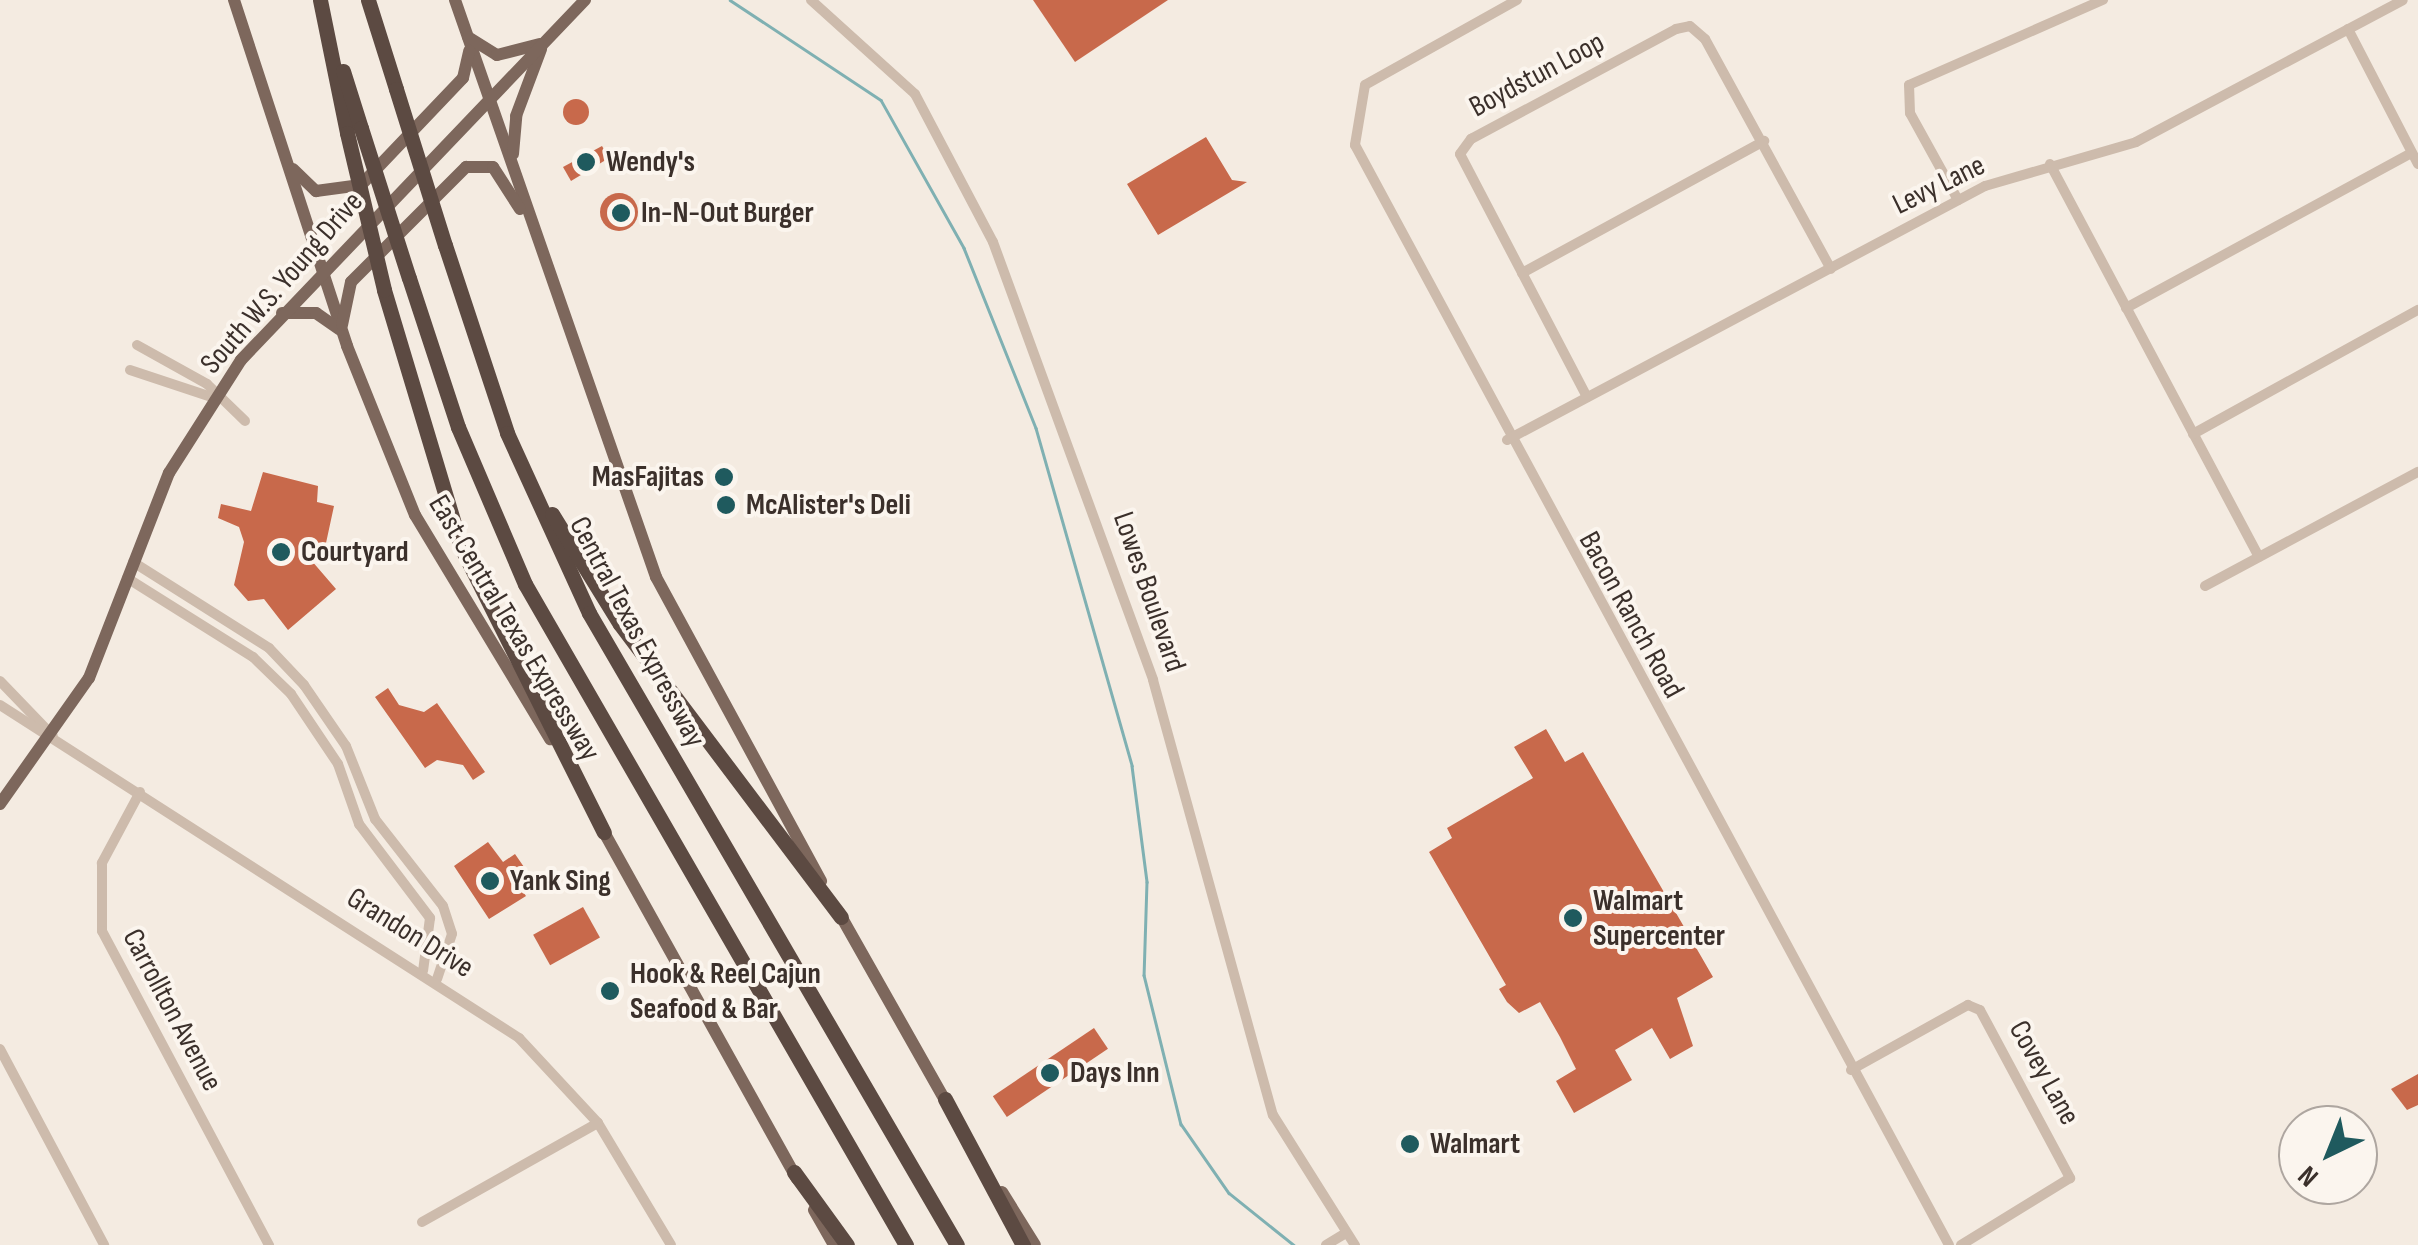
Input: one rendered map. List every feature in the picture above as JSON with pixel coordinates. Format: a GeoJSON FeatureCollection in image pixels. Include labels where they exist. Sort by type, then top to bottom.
{"type":"FeatureCollection","features":[{"type":"Feature","properties":{"kind":"highway"},"geometry":{"type":"LineString","coordinates":[[320,0],[354,130],[384,290],[461,547],[604,832]]}},
{"type":"Feature","properties":{"kind":"highway","name":"Central Texas Expressway"},"geometry":{"type":"LineString","coordinates":[[368,0],[506,433],[589,613],[957,1245]]}},
{"type":"Feature","properties":{"kind":"highway"},"geometry":{"type":"LineString","coordinates":[[354,130],[458,427],[525,584],[906,1245]]}},
{"type":"Feature","properties":{"kind":"highway"},"geometry":{"type":"LineString","coordinates":[[506,433],[620,624],[841,916]]}},
{"type":"Feature","properties":{"kind":"highway"},"geometry":{"type":"LineString","coordinates":[[944,1099],[1022,1245]]}},
{"type":"Feature","properties":{"kind":"highway"},"geometry":{"type":"LineString","coordinates":[[794,1172],[846,1245]]}},
{"type":"Feature","properties":{"kind":"main road","name":"East Central Texas Expressway"},"geometry":{"type":"LineString","coordinates":[[234,0],[342,332],[415,515],[604,832],[834,1245]]}},
{"type":"Feature","properties":{"kind":"main road"},"geometry":{"type":"LineString","coordinates":[[455,0],[656,577],[944,1099],[1035,1245]]}},
{"type":"Feature","properties":{"kind":"main road","name":"South W.S. Young Drive"},"geometry":{"type":"LineString","coordinates":[[0,804],[54,737],[88,678],[133,562],[214,398],[321,266],[585,0]]}},
{"type":"Feature","properties":{"kind":"main road"},"geometry":{"type":"LineString","coordinates":[[289,163],[316,191],[361,186],[463,78],[468,39]]}},
{"type":"Feature","properties":{"kind":"main road"},"geometry":{"type":"LineString","coordinates":[[468,39],[498,56],[544,42]]}},
{"type":"Feature","properties":{"kind":"main road"},"geometry":{"type":"LineString","coordinates":[[514,171],[516,116],[544,42]]}},
{"type":"Feature","properties":{"kind":"main road"},"geometry":{"type":"LineString","coordinates":[[282,313],[316,313],[342,332],[351,282],[466,167],[493,167],[534,232]]}},
{"type":"Feature","properties":{"kind":"street","name":"Lowes Boulevard"},"geometry":{"type":"LineString","coordinates":[[811,0],[916,94],[994,242],[1148,664],[1272,1116],[1355,1245]]}},
{"type":"Feature","properties":{"kind":"street","name":"Bacon Ranch Road"},"geometry":{"type":"LineString","coordinates":[[1517,0],[1447,34],[1365,85],[1355,145],[1507,440],[1949,1245]]}},
{"type":"Feature","properties":{"kind":"street"},"geometry":{"type":"LineString","coordinates":[[1958,200],[1910,113],[1909,85],[2103,0]]}},
{"type":"Feature","properties":{"kind":"street","name":"Levy Lane"},"geometry":{"type":"LineString","coordinates":[[1507,440],[1958,200],[2050,164],[2136,142],[2403,0]]}},
{"type":"Feature","properties":{"kind":"street","name":"Boydstun Loop"},"geometry":{"type":"LineString","coordinates":[[1587,397],[1462,162],[1471,139],[1684,26],[1705,39],[1831,268]]}},
{"type":"Feature","properties":{"kind":"street"},"geometry":{"type":"LineString","coordinates":[[2126,308],[2415,158],[2348,30]]}},
{"type":"Feature","properties":{"kind":"street"},"geometry":{"type":"LineString","coordinates":[[1522,273],[1764,141]]}},
{"type":"Feature","properties":{"kind":"street"},"geometry":{"type":"LineString","coordinates":[[2050,164],[2259,558]]}},
{"type":"Feature","properties":{"kind":"street"},"geometry":{"type":"LineString","coordinates":[[2193,434],[2418,310]]}},
{"type":"Feature","properties":{"kind":"street"},"geometry":{"type":"LineString","coordinates":[[136,345],[207,384],[214,398]]}},
{"type":"Feature","properties":{"kind":"street"},"geometry":{"type":"LineString","coordinates":[[130,370],[214,398],[245,421]]}},
{"type":"Feature","properties":{"kind":"street"},"geometry":{"type":"LineString","coordinates":[[2205,586],[2418,472]]}},
{"type":"Feature","properties":{"kind":"street"},"geometry":{"type":"LineString","coordinates":[[133,562],[269,648],[304,685],[336,731],[375,819],[435,895],[452,934],[436,979]]}},
{"type":"Feature","properties":{"kind":"street"},"geometry":{"type":"LineString","coordinates":[[126,578],[267,667],[292,694],[324,743],[360,824],[422,904],[434,928],[423,971]]}},
{"type":"Feature","properties":{"kind":"street"},"geometry":{"type":"LineString","coordinates":[[180,612],[188,597]]}},
{"type":"Feature","properties":{"kind":"street"},"geometry":{"type":"LineString","coordinates":[[0,681],[54,737]]}},
{"type":"Feature","properties":{"kind":"street"},"geometry":{"type":"LineString","coordinates":[[292,694],[304,685]]}},
{"type":"Feature","properties":{"kind":"street"},"geometry":{"type":"LineString","coordinates":[[0,704],[54,737]]}},
{"type":"Feature","properties":{"kind":"street"},"geometry":{"type":"LineString","coordinates":[[324,743],[336,731]]}},
{"type":"Feature","properties":{"kind":"street","name":"Grandon Drive"},"geometry":{"type":"LineString","coordinates":[[54,737],[436,979],[519,1038],[598,1123],[666,1243]]}},
{"type":"Feature","properties":{"kind":"street","name":"Carrollton Avenue"},"geometry":{"type":"LineString","coordinates":[[140,792],[102,863],[102,930],[269,1245]]}},
{"type":"Feature","properties":{"kind":"street"},"geometry":{"type":"LineString","coordinates":[[385,853],[396,843]]}},
{"type":"Feature","properties":{"kind":"street"},"geometry":{"type":"LineString","coordinates":[[422,904],[435,895]]}},
{"type":"Feature","properties":{"kind":"street","name":"Covey Lane"},"geometry":{"type":"LineString","coordinates":[[1851,1070],[1965,1006],[1980,1010],[2070,1178],[1960,1245]]}},
{"type":"Feature","properties":{"kind":"street"},"geometry":{"type":"LineString","coordinates":[[0,1049],[104,1245]]}},
{"type":"Feature","properties":{"kind":"street"},"geometry":{"type":"LineString","coordinates":[[422,1222],[598,1123]]}},
{"type":"Feature","properties":{"kind":"street"},"geometry":{"type":"LineString","coordinates":[[1328,1244],[1346,1233]]}},
{"type":"Feature","properties":{"kind":"building"},"geometry":{"type":"Polygon","coordinates":[[[1033,0],[1168,0],[1075,62],[1033,0]]]}},
{"type":"Feature","properties":{"kind":"building"},"geometry":{"type":"Polygon","coordinates":[[[576,99],[585,103],[589,112],[585,121],[576,125],[567,121],[563,112],[567,103],[576,99]]]}},
{"type":"Feature","properties":{"kind":"building"},"geometry":{"type":"Polygon","coordinates":[[[1206,137],[1232,180],[1247,182],[1158,235],[1127,184],[1206,137]]]}},
{"type":"Feature","properties":{"kind":"building","name":"Wendy's"},"geometry":{"type":"Polygon","coordinates":[[[602,146],[609,158],[571,181],[563,167],[602,146]]]}},
{"type":"Feature","properties":{"kind":"building","name":"In-N-Out Burger"},"geometry":{"type":"Polygon","coordinates":[[[619,193],[633,198],[638,212],[633,226],[619,231],[605,226],[600,212],[605,198],[619,193]]]}},
{"type":"Feature","properties":{"kind":"building","name":"Courtyard"},"geometry":{"type":"Polygon","coordinates":[[[263,472],[318,486],[317,502],[334,506],[323,557],[305,553],[336,589],[288,630],[264,599],[248,601],[234,585],[244,542],[239,527],[218,518],[221,504],[251,511],[263,472]]]}},
{"type":"Feature","properties":{"kind":"building"},"geometry":{"type":"Polygon","coordinates":[[[388,688],[399,705],[424,712],[437,703],[485,772],[473,780],[463,765],[437,760],[425,768],[375,697],[388,688]]]}},
{"type":"Feature","properties":{"kind":"building","name":"Walmart Supercenter"},"geometry":{"type":"Polygon","coordinates":[[[1546,729],[1565,762],[1583,752],[1713,977],[1677,998],[1693,1046],[1670,1059],[1652,1028],[1615,1050],[1632,1080],[1574,1113],[1556,1081],[1576,1069],[1560,1037],[1540,1002],[1519,1013],[1507,1002],[1499,989],[1506,985],[1429,852],[1452,838],[1447,828],[1533,778],[1514,747],[1546,729]]]}},
{"type":"Feature","properties":{"kind":"building","name":"Yank Sing"},"geometry":{"type":"Polygon","coordinates":[[[488,842],[503,862],[515,854],[524,867],[511,875],[526,896],[489,919],[454,866],[488,842]]]}},
{"type":"Feature","properties":{"kind":"building"},"geometry":{"type":"Polygon","coordinates":[[[583,907],[600,938],[550,965],[533,935],[583,907]]]}},
{"type":"Feature","properties":{"kind":"building","name":"Days Inn"},"geometry":{"type":"Polygon","coordinates":[[[1094,1028],[1108,1049],[1007,1117],[993,1096],[1094,1028]]]}},
{"type":"Feature","properties":{"kind":"building"},"geometry":{"type":"Polygon","coordinates":[[[2418,1074],[2418,1105],[2407,1110],[2391,1089],[2418,1074]]]}},
{"type":"Feature","properties":{"kind":"waterway"},"geometry":{"type":"LineString","coordinates":[[730,0],[881,100],[964,248],[1036,428],[1132,766],[1147,882],[1144,975],[1181,1124],[1229,1193],[1294,1245]]}},
{"type":"Feature","properties":{"kind":"place","name":"Wendy's"},"geometry":{"type":"Point","coordinates":[586,162]}},
{"type":"Feature","properties":{"kind":"place","name":"In-N-Out Burger"},"geometry":{"type":"Point","coordinates":[621,213]}},
{"type":"Feature","properties":{"kind":"place","name":"MasFajitas"},"geometry":{"type":"Point","coordinates":[724,477]}},
{"type":"Feature","properties":{"kind":"place","name":"McAlister's Deli"},"geometry":{"type":"Point","coordinates":[726,505]}},
{"type":"Feature","properties":{"kind":"place","name":"Courtyard"},"geometry":{"type":"Point","coordinates":[281,552]}},
{"type":"Feature","properties":{"kind":"place","name":"Yank Sing"},"geometry":{"type":"Point","coordinates":[490,881]}},
{"type":"Feature","properties":{"kind":"place","name":"Walmart Supercenter"},"geometry":{"type":"Point","coordinates":[1573,918]}},
{"type":"Feature","properties":{"kind":"place","name":"Hook & Reel Cajun Seafood & Bar"},"geometry":{"type":"Point","coordinates":[610,991]}},
{"type":"Feature","properties":{"kind":"place","name":"Days Inn"},"geometry":{"type":"Point","coordinates":[1050,1073]}},
{"type":"Feature","properties":{"kind":"place","name":"Walmart"},"geometry":{"type":"Point","coordinates":[1410,1144]}}]}
